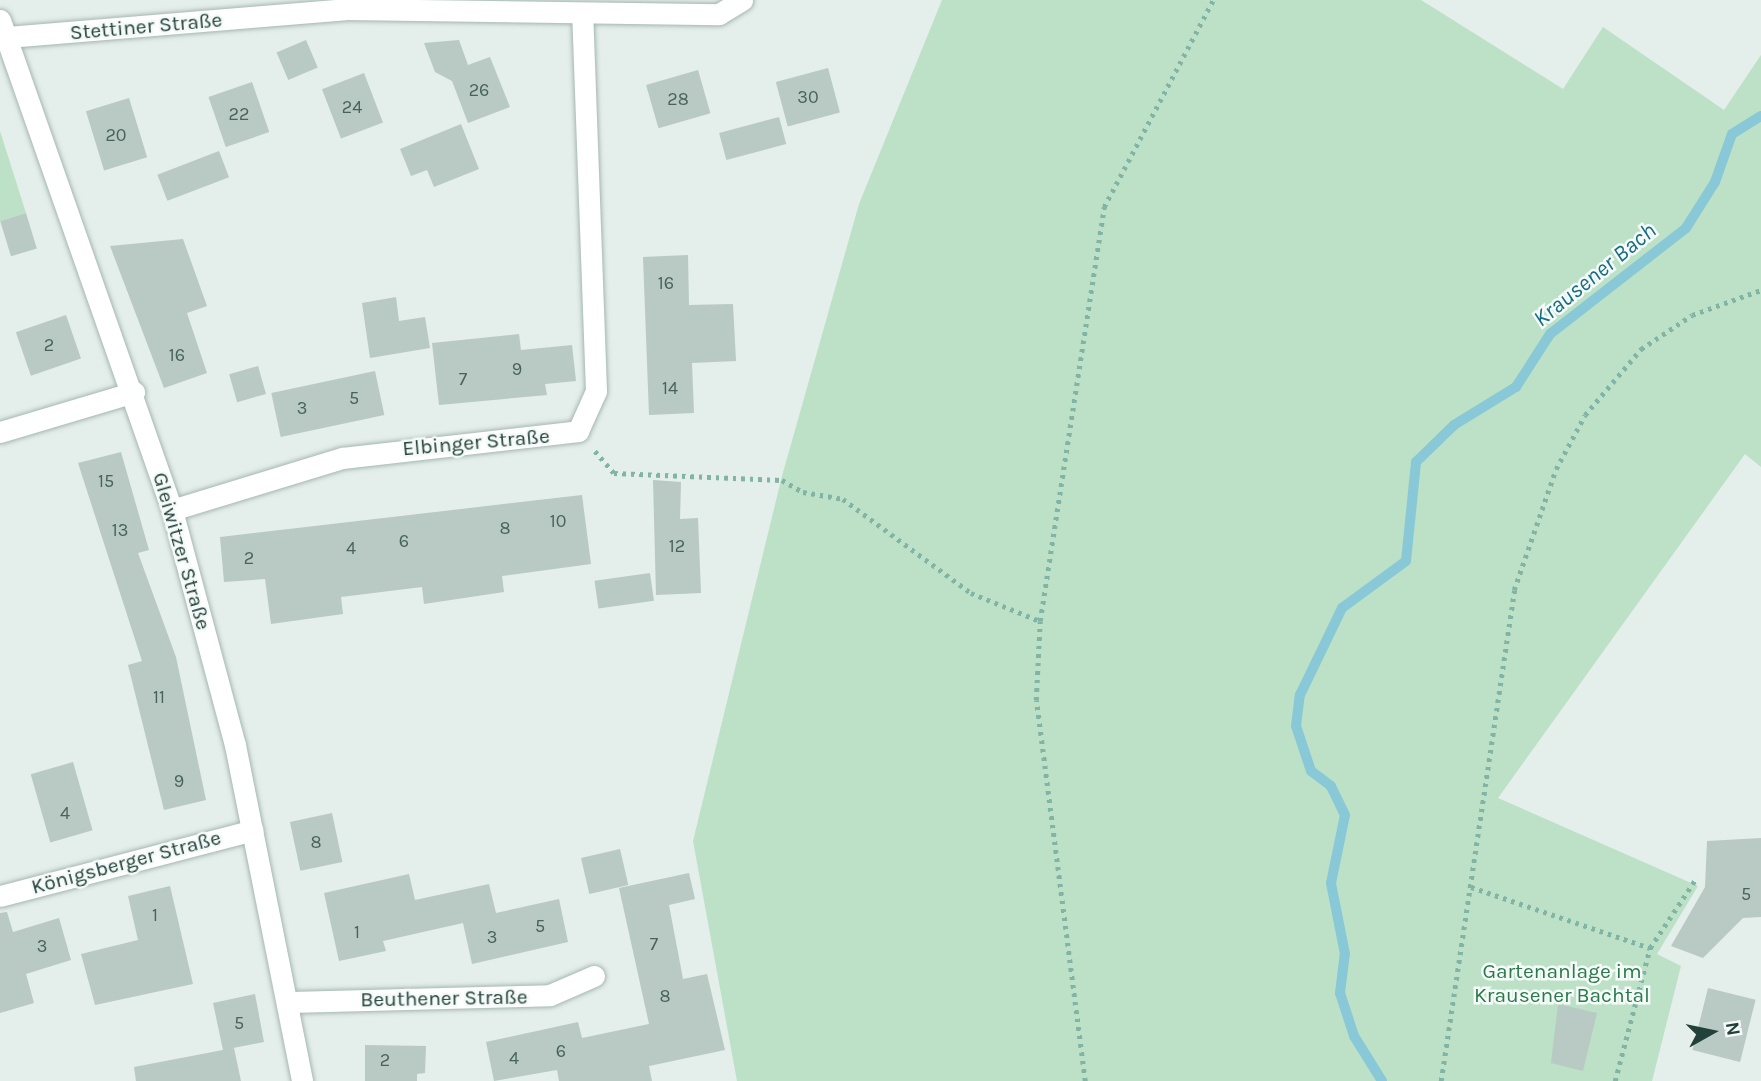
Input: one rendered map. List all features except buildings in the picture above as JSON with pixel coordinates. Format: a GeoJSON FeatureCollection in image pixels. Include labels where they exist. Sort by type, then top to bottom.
{"type":"FeatureCollection","features":[{"type":"Feature","properties":{"kind":"street","name":"Stettiner Straße"},"geometry":{"type":"LineString","coordinates":[[3,28],[345,4],[582,15],[719,14],[742,0]]}},
{"type":"Feature","properties":{"kind":"street","name":"Elbinger Straße"},"geometry":{"type":"LineString","coordinates":[[172,510],[342,458],[578,431],[596,391],[582,15]]}},
{"type":"Feature","properties":{"kind":"street","name":"Gleiwitzer Straße"},"geometry":{"type":"LineString","coordinates":[[3,28],[134,393],[172,510],[253,830],[290,1002],[302,1081]]}},
{"type":"Feature","properties":{"kind":"street"},"geometry":{"type":"LineString","coordinates":[[0,432],[134,393]]}},
{"type":"Feature","properties":{"kind":"street","name":"Königsberger Straße"},"geometry":{"type":"LineString","coordinates":[[0,896],[253,830]]}},
{"type":"Feature","properties":{"kind":"street","name":"Beuthener Straße"},"geometry":{"type":"LineString","coordinates":[[290,1002],[550,995],[594,976]]}},
{"type":"Feature","properties":{"kind":"path"},"geometry":{"type":"LineString","coordinates":[[1085,1081],[1035,700],[1040,621],[1104,207],[1213,0]]}},
{"type":"Feature","properties":{"kind":"path"},"geometry":{"type":"LineString","coordinates":[[1441,1081],[1514,590],[1556,469],[1585,415],[1641,349],[1692,315],[1761,290]]}},
{"type":"Feature","properties":{"kind":"path"},"geometry":{"type":"LineString","coordinates":[[578,431],[614,473],[782,480],[803,492],[844,499],[971,593],[1040,621]]}},
{"type":"Feature","properties":{"kind":"path"},"geometry":{"type":"LineString","coordinates":[[1615,1081],[1650,948],[1697,877]]}},
{"type":"Feature","properties":{"kind":"path"},"geometry":{"type":"LineString","coordinates":[[1471,887],[1650,948]]}},
{"type":"Feature","properties":{"kind":"green space","name":"Gartenanlage im Krausener Bachtal"},"geometry":{"type":"Polygon","coordinates":[[[942,0],[1421,0],[1563,89],[1603,27],[1724,110],[1761,55],[1761,467],[1745,454],[1498,798],[1698,886],[1657,954],[1681,966],[1652,1081],[737,1081],[693,841],[782,476],[859,204],[942,0]]]}},
{"type":"Feature","properties":{"kind":"green space"},"geometry":{"type":"Polygon","coordinates":[[[0,131],[26,213],[0,221],[0,131]]]}},
{"type":"Feature","properties":{"kind":"waterway","name":"Krausener Bach"},"geometry":{"type":"LineString","coordinates":[[1382,1081],[1354,1036],[1340,993],[1345,954],[1331,883],[1345,815],[1331,786],[1311,771],[1296,726],[1300,695],[1342,608],[1406,561],[1416,462],[1454,425],[1516,387],[1550,334],[1686,228],[1715,182],[1732,134],[1761,116]]}}]}
